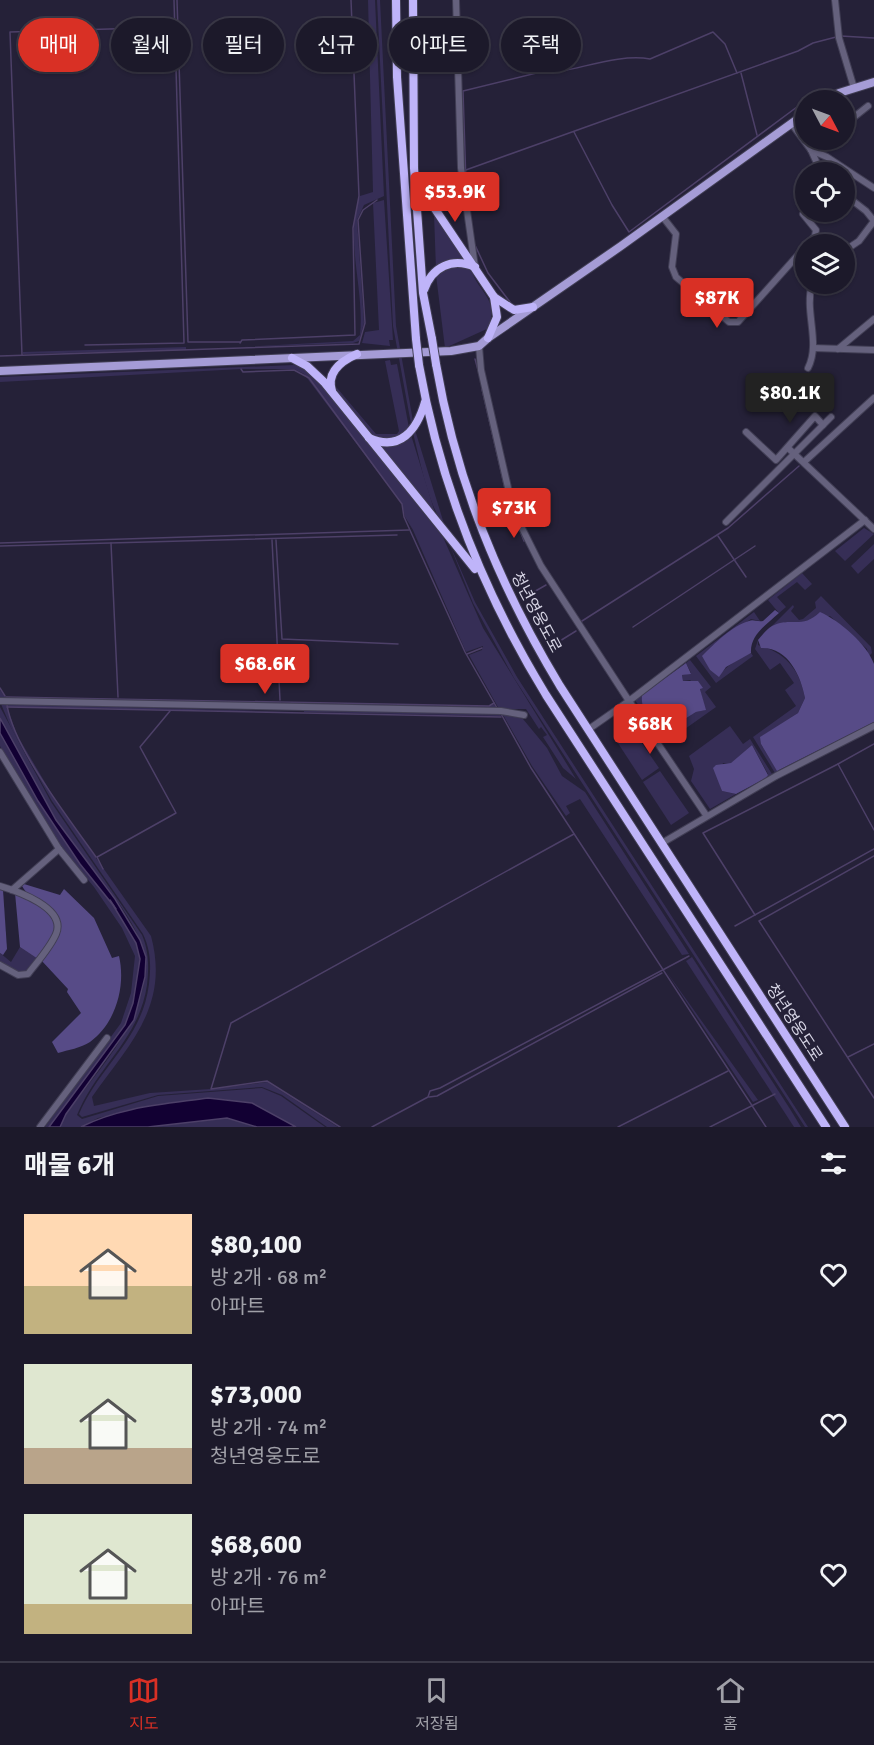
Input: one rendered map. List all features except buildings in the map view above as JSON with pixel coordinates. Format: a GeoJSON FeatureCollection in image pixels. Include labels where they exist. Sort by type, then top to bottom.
{"type":"FeatureCollection","features":[{"type":"Feature","properties":{"kind":"highway","name":"청년영웅도로"},"geometry":{"type":"LineString","coordinates":[[396,0],[399,101],[416,339],[425,401],[451,500],[492,598],[546,695],[826,1127]]}},
{"type":"Feature","properties":{"kind":"highway","name":"청년영웅도로"},"geometry":{"type":"LineString","coordinates":[[413,0],[414,168],[423,293],[454,453],[483,536],[525,626],[845,1127]]}},
{"type":"Feature","properties":{"kind":"highway"},"geometry":{"type":"LineString","coordinates":[[414,168],[427,197],[494,297],[497,317],[488,338]]}},
{"type":"Feature","properties":{"kind":"highway"},"geometry":{"type":"LineString","coordinates":[[423,293],[427,282],[440,267],[458,262],[475,267]]}},
{"type":"Feature","properties":{"kind":"highway"},"geometry":{"type":"LineString","coordinates":[[494,297],[514,310],[533,308]]}},
{"type":"Feature","properties":{"kind":"highway"},"geometry":{"type":"LineString","coordinates":[[332,394],[330,380],[337,366],[357,354]]}},
{"type":"Feature","properties":{"kind":"highway"},"geometry":{"type":"LineString","coordinates":[[292,358],[315,372],[467,557],[492,598]]}},
{"type":"Feature","properties":{"kind":"highway"},"geometry":{"type":"LineString","coordinates":[[368,438],[389,444],[400,441],[417,424],[425,401]]}},
{"type":"Feature","properties":{"kind":"main road"},"geometry":{"type":"LineString","coordinates":[[847,90],[874,82]]}},
{"type":"Feature","properties":{"kind":"main road"},"geometry":{"type":"LineString","coordinates":[[0,371],[451,351],[479,346],[795,120]]}},
{"type":"Feature","properties":{"kind":"street"},"geometry":{"type":"LineString","coordinates":[[456,0],[462,171],[475,267]]}},
{"type":"Feature","properties":{"kind":"street"},"geometry":{"type":"LineString","coordinates":[[835,0],[839,38],[854,87]]}},
{"type":"Feature","properties":{"kind":"street"},"geometry":{"type":"LineString","coordinates":[[855,116],[868,106]]}},
{"type":"Feature","properties":{"kind":"street"},"geometry":{"type":"LineString","coordinates":[[791,123],[795,128]]}},
{"type":"Feature","properties":{"kind":"street"},"geometry":{"type":"LineString","coordinates":[[811,150],[816,162]]}},
{"type":"Feature","properties":{"kind":"street"},"geometry":{"type":"LineString","coordinates":[[811,150],[827,157],[874,188]]}},
{"type":"Feature","properties":{"kind":"street"},"geometry":{"type":"LineString","coordinates":[[855,202],[866,211],[874,224],[855,244]]}},
{"type":"Feature","properties":{"kind":"street"},"geometry":{"type":"LineString","coordinates":[[663,216],[676,234],[672,267],[676,277],[729,322],[738,322],[795,257]]}},
{"type":"Feature","properties":{"kind":"street"},"geometry":{"type":"LineString","coordinates":[[808,368],[813,348],[808,304],[810,294]]}},
{"type":"Feature","properties":{"kind":"street"},"geometry":{"type":"LineString","coordinates":[[838,349],[874,319]]}},
{"type":"Feature","properties":{"kind":"street"},"geometry":{"type":"LineString","coordinates":[[479,346],[481,370],[509,492],[519,522],[541,566],[706,815]]}},
{"type":"Feature","properties":{"kind":"street"},"geometry":{"type":"LineString","coordinates":[[813,348],[874,350]]}},
{"type":"Feature","properties":{"kind":"street"},"geometry":{"type":"LineString","coordinates":[[804,462],[874,398]]}},
{"type":"Feature","properties":{"kind":"street"},"geometry":{"type":"LineString","coordinates":[[746,432],[776,460],[815,416],[824,424]]}},
{"type":"Feature","properties":{"kind":"street"},"geometry":{"type":"LineString","coordinates":[[726,522],[831,417]]}},
{"type":"Feature","properties":{"kind":"street"},"geometry":{"type":"LineString","coordinates":[[788,448],[874,529]]}},
{"type":"Feature","properties":{"kind":"street"},"geometry":{"type":"LineString","coordinates":[[589,729],[629,701],[865,520]]}},
{"type":"Feature","properties":{"kind":"street"},"geometry":{"type":"LineString","coordinates":[[0,701],[501,711],[524,715]]}},
{"type":"Feature","properties":{"kind":"street"},"geometry":{"type":"LineString","coordinates":[[662,843],[706,815],[874,726]]}},
{"type":"Feature","properties":{"kind":"street"},"geometry":{"type":"LineString","coordinates":[[0,752],[59,849],[84,880]]}},
{"type":"Feature","properties":{"kind":"street"},"geometry":{"type":"LineString","coordinates":[[12,890],[59,849]]}},
{"type":"Feature","properties":{"kind":"street"},"geometry":{"type":"LineString","coordinates":[[0,886],[48,908],[57,923],[57,932],[28,974],[18,975],[0,965]]}},
{"type":"Feature","properties":{"kind":"street"},"geometry":{"type":"LineString","coordinates":[[40,1127],[107,1038]]}},
{"type":"Feature","properties":{"kind":"shaded area"},"geometry":{"type":"Polygon","coordinates":[[[368,0],[375,0],[376,18],[368,18],[368,0]]]}},
{"type":"Feature","properties":{"kind":"shaded area"},"geometry":{"type":"Polygon","coordinates":[[[377,0],[380,0],[396,326],[413,421],[411,424],[393,326],[377,0]]]}},
{"type":"Feature","properties":{"kind":"shaded area"},"geometry":{"type":"Polygon","coordinates":[[[377,44],[384,196],[364,205],[357,220],[364,323],[359,341],[242,347],[353,341],[360,335],[360,300],[354,230],[360,196],[373,192],[370,72],[377,72],[377,44]]]}},
{"type":"Feature","properties":{"kind":"shaded area"},"geometry":{"type":"Polygon","coordinates":[[[384,200],[393,340],[389,340],[390,346],[362,343],[365,332],[379,330],[373,203],[384,200]]]}},
{"type":"Feature","properties":{"kind":"shaded area"},"geometry":{"type":"Polygon","coordinates":[[[434,214],[466,260],[436,269],[434,214]]]}},
{"type":"Feature","properties":{"kind":"shaded area"},"geometry":{"type":"Polygon","coordinates":[[[453,266],[471,269],[490,302],[491,318],[489,328],[445,348],[436,275],[453,266]]]}},
{"type":"Feature","properties":{"kind":"shaded area"},"geometry":{"type":"Polygon","coordinates":[[[186,347],[186,350],[23,354],[23,352],[186,347]]]}},
{"type":"Feature","properties":{"kind":"shaded area"},"geometry":{"type":"Polygon","coordinates":[[[390,360],[391,365],[397,364],[409,428],[396,439],[374,437],[335,390],[337,388],[376,434],[397,434],[399,431],[385,361],[390,360]]]}},
{"type":"Feature","properties":{"kind":"shaded area"},"geometry":{"type":"Polygon","coordinates":[[[294,365],[306,369],[321,384],[443,537],[483,628],[576,779],[563,768],[543,737],[547,735],[541,727],[539,729],[526,709],[499,709],[469,655],[482,650],[483,646],[466,652],[413,530],[405,517],[402,504],[304,374],[294,369],[241,369],[0,382],[0,377],[294,365]]]}},
{"type":"Feature","properties":{"kind":"shaded area"},"geometry":{"type":"Polygon","coordinates":[[[415,430],[445,527],[434,507],[425,482],[413,433],[415,430]]]}},
{"type":"Feature","properties":{"kind":"shaded area"},"geometry":{"type":"Polygon","coordinates":[[[411,435],[437,519],[377,444],[403,443],[411,435]]]}},
{"type":"Feature","properties":{"kind":"shaded area"},"geometry":{"type":"Polygon","coordinates":[[[864,528],[874,534],[845,561],[835,551],[864,528]]]}},
{"type":"Feature","properties":{"kind":"shaded area"},"geometry":{"type":"Polygon","coordinates":[[[449,543],[475,602],[517,677],[808,1127],[805,1127],[514,678],[473,603],[449,543]]]}},
{"type":"Feature","properties":{"kind":"shaded area"},"geometry":{"type":"Polygon","coordinates":[[[874,544],[874,559],[858,574],[851,566],[874,544]]]}},
{"type":"Feature","properties":{"kind":"shaded area"},"geometry":{"type":"Polygon","coordinates":[[[802,573],[812,584],[805,590],[797,582],[777,597],[786,607],[779,613],[768,600],[802,573]]]}},
{"type":"Feature","properties":{"kind":"shaded area"},"geometry":{"type":"Polygon","coordinates":[[[821,596],[871,647],[872,653],[868,657],[867,649],[830,616],[797,624],[784,622],[771,627],[793,605],[791,611],[799,620],[803,619],[816,608],[815,602],[821,596]]]}},
{"type":"Feature","properties":{"kind":"shaded area"},"geometry":{"type":"Polygon","coordinates":[[[775,610],[779,613],[756,636],[751,653],[726,667],[719,677],[710,670],[702,656],[712,646],[737,626],[751,620],[763,621],[775,610]]]}},
{"type":"Feature","properties":{"kind":"shaded area"},"geometry":{"type":"Polygon","coordinates":[[[754,612],[760,621],[751,619],[712,646],[706,661],[710,670],[719,676],[737,660],[751,653],[753,656],[716,683],[696,656],[754,612]]]}},
{"type":"Feature","properties":{"kind":"shaded area"},"geometry":{"type":"Polygon","coordinates":[[[820,612],[852,634],[874,664],[874,722],[777,771],[761,744],[760,737],[798,713],[805,698],[792,664],[779,652],[761,648],[758,640],[766,630],[778,623],[802,622],[820,612]]]}},
{"type":"Feature","properties":{"kind":"shaded area"},"geometry":{"type":"Polygon","coordinates":[[[758,640],[758,645],[777,653],[796,671],[805,698],[798,713],[761,737],[761,744],[777,770],[781,770],[775,773],[753,737],[796,706],[785,690],[794,683],[780,663],[770,670],[755,649],[758,640]]]}},
{"type":"Feature","properties":{"kind":"shaded area"},"geometry":{"type":"Polygon","coordinates":[[[690,660],[711,687],[705,692],[716,707],[675,736],[668,729],[652,725],[635,700],[642,695],[642,700],[656,721],[672,727],[696,712],[705,710],[700,689],[690,680],[683,681],[682,675],[691,673],[686,663],[690,660]]]}},
{"type":"Feature","properties":{"kind":"shaded area"},"geometry":{"type":"Polygon","coordinates":[[[686,663],[691,674],[682,675],[683,681],[698,681],[703,688],[700,689],[706,710],[696,712],[672,727],[647,713],[642,702],[642,695],[686,663]]]}},
{"type":"Feature","properties":{"kind":"shaded area"},"geometry":{"type":"Polygon","coordinates":[[[0,690],[5,697],[281,702],[281,704],[0,698],[0,690]]]}},
{"type":"Feature","properties":{"kind":"shaded area"},"geometry":{"type":"Polygon","coordinates":[[[283,703],[490,706],[494,704],[496,708],[283,703]]]}},
{"type":"Feature","properties":{"kind":"shaded area"},"geometry":{"type":"Polygon","coordinates":[[[1,704],[6,704],[17,735],[56,801],[151,936],[155,961],[155,984],[150,1004],[143,1023],[132,1041],[92,1097],[94,1106],[150,1093],[267,1082],[338,1127],[327,1127],[282,1095],[262,1087],[158,1095],[82,1117],[79,1114],[138,1021],[145,1004],[149,984],[149,953],[143,934],[52,801],[12,730],[1,704]]]}},
{"type":"Feature","properties":{"kind":"shaded area"},"geometry":{"type":"Polygon","coordinates":[[[8,704],[300,712],[8,707],[8,704]]]}},
{"type":"Feature","properties":{"kind":"shaded area"},"geometry":{"type":"Polygon","coordinates":[[[0,707],[51,802],[142,935],[147,953],[147,985],[136,1022],[95,1082],[77,1115],[82,1119],[158,1096],[262,1088],[281,1096],[325,1127],[296,1127],[252,1103],[208,1098],[143,1107],[98,1118],[81,1127],[60,1127],[66,1114],[104,1064],[127,1028],[143,989],[146,968],[144,951],[125,912],[55,819],[0,718],[0,707]]]}},
{"type":"Feature","properties":{"kind":"shaded area"},"geometry":{"type":"Polygon","coordinates":[[[304,710],[500,714],[501,716],[304,712],[304,710]]]}},
{"type":"Feature","properties":{"kind":"shaded area"},"geometry":{"type":"Polygon","coordinates":[[[502,713],[523,719],[547,748],[562,776],[585,792],[689,954],[682,955],[580,799],[566,806],[570,813],[566,816],[532,766],[502,713]]]}},
{"type":"Feature","properties":{"kind":"shaded area"},"geometry":{"type":"Polygon","coordinates":[[[0,718],[56,820],[115,899],[140,940],[146,957],[145,977],[134,1020],[66,1114],[60,1127],[49,1127],[125,1025],[133,1003],[140,959],[136,943],[113,905],[80,864],[38,801],[0,733],[0,718]]]}},
{"type":"Feature","properties":{"kind":"shaded area"},"geometry":{"type":"Polygon","coordinates":[[[630,726],[659,768],[642,780],[614,737],[630,726]]]}},
{"type":"Feature","properties":{"kind":"shaded area"},"geometry":{"type":"Polygon","coordinates":[[[730,726],[743,744],[750,739],[772,774],[766,778],[768,774],[752,745],[731,764],[723,763],[718,778],[722,791],[736,794],[710,809],[691,781],[694,769],[689,756],[730,726]]]}},
{"type":"Feature","properties":{"kind":"shaded area"},"geometry":{"type":"Polygon","coordinates":[[[0,733],[52,823],[113,905],[136,943],[140,959],[133,1003],[125,1025],[49,1127],[45,1127],[121,1023],[131,993],[135,956],[122,928],[94,887],[62,848],[11,767],[0,746],[0,733]]]}},
{"type":"Feature","properties":{"kind":"shaded area"},"geometry":{"type":"Polygon","coordinates":[[[752,745],[768,775],[736,794],[722,791],[713,768],[716,765],[731,763],[752,745]]]}},
{"type":"Feature","properties":{"kind":"shaded area"},"geometry":{"type":"Polygon","coordinates":[[[660,771],[689,813],[671,825],[643,782],[660,771]]]}},
{"type":"Feature","properties":{"kind":"shaded area"},"geometry":{"type":"Polygon","coordinates":[[[24,884],[60,895],[64,889],[94,918],[112,958],[119,956],[120,991],[106,1025],[90,1042],[58,1053],[52,1042],[81,1013],[67,992],[68,989],[41,960],[60,930],[59,921],[51,909],[27,892],[22,886],[24,884]]]}},
{"type":"Feature","properties":{"kind":"shaded area"},"geometry":{"type":"Polygon","coordinates":[[[0,889],[3,890],[7,949],[3,955],[0,953],[0,889]]]}},
{"type":"Feature","properties":{"kind":"shaded area"},"geometry":{"type":"Polygon","coordinates":[[[15,893],[43,908],[53,920],[55,927],[53,935],[38,959],[20,947],[15,893]]]}},
{"type":"Feature","properties":{"kind":"shaded area"},"geometry":{"type":"Polygon","coordinates":[[[20,947],[38,959],[28,971],[19,973],[0,962],[0,953],[11,962],[20,947]]]}},
{"type":"Feature","properties":{"kind":"shaded area"},"geometry":{"type":"Polygon","coordinates":[[[692,957],[801,1127],[794,1127],[686,961],[692,957]]]}},
{"type":"Feature","properties":{"kind":"shaded area"},"geometry":{"type":"Polygon","coordinates":[[[666,971],[758,1100],[753,1102],[666,971]]]}},
{"type":"Feature","properties":{"kind":"shaded area"},"geometry":{"type":"Polygon","coordinates":[[[208,1098],[252,1103],[296,1127],[257,1127],[227,1118],[148,1127],[81,1127],[127,1111],[208,1098]]]}},
{"type":"Feature","properties":{"kind":"shaded area"},"geometry":{"type":"Polygon","coordinates":[[[227,1118],[257,1127],[148,1127],[227,1118]]]}},
{"type":"Feature","properties":{"kind":"waterway"},"geometry":{"type":"LineString","coordinates":[[85,345],[184,343],[174,0]]}},
{"type":"Feature","properties":{"kind":"waterway"},"geometry":{"type":"LineString","coordinates":[[177,0],[188,342],[240,342]]}},
{"type":"Feature","properties":{"kind":"waterway"},"geometry":{"type":"LineString","coordinates":[[240,343],[242,340],[355,335],[353,228],[359,196],[351,0]]}},
{"type":"Feature","properties":{"kind":"waterway"},"geometry":{"type":"LineString","coordinates":[[22,355],[10,32],[111,29]]}},
{"type":"Feature","properties":{"kind":"waterway"},"geometry":{"type":"LineString","coordinates":[[466,184],[463,91],[557,68],[562,71],[617,59],[650,59],[713,32],[725,44],[737,73]]}},
{"type":"Feature","properties":{"kind":"waterway"},"geometry":{"type":"LineString","coordinates":[[841,36],[874,38]]}},
{"type":"Feature","properties":{"kind":"waterway"},"geometry":{"type":"LineString","coordinates":[[463,171],[798,51],[813,43],[836,37]]}},
{"type":"Feature","properties":{"kind":"waterway"},"geometry":{"type":"LineString","coordinates":[[741,73],[757,135]]}},
{"type":"Feature","properties":{"kind":"waterway"},"geometry":{"type":"LineString","coordinates":[[574,132],[612,205],[629,232],[795,108]]}},
{"type":"Feature","properties":{"kind":"waterway"},"geometry":{"type":"LineString","coordinates":[[437,181],[459,173]]}},
{"type":"Feature","properties":{"kind":"waterway"},"geometry":{"type":"LineString","coordinates":[[0,356],[359,344],[365,323],[358,220],[363,210],[377,200]]}},
{"type":"Feature","properties":{"kind":"waterway"},"geometry":{"type":"LineString","coordinates":[[474,243],[488,273],[510,302]]}},
{"type":"Feature","properties":{"kind":"waterway"},"geometry":{"type":"LineString","coordinates":[[475,359],[478,370]]}},
{"type":"Feature","properties":{"kind":"waterway"},"geometry":{"type":"LineString","coordinates":[[241,369],[243,372],[294,370],[309,378],[402,504],[404,517],[465,652],[497,708]]}},
{"type":"Feature","properties":{"kind":"waterway"},"geometry":{"type":"LineString","coordinates":[[482,389],[507,497],[524,541]]}},
{"type":"Feature","properties":{"kind":"waterway"},"geometry":{"type":"LineString","coordinates":[[582,621],[728,528],[799,466]]}},
{"type":"Feature","properties":{"kind":"waterway"},"geometry":{"type":"LineString","coordinates":[[0,543],[409,530]]}},
{"type":"Feature","properties":{"kind":"waterway"},"geometry":{"type":"LineString","coordinates":[[0,546],[397,535]]}},
{"type":"Feature","properties":{"kind":"waterway"},"geometry":{"type":"LineString","coordinates":[[718,536],[746,577]]}},
{"type":"Feature","properties":{"kind":"waterway"},"geometry":{"type":"LineString","coordinates":[[272,540],[280,700]]}},
{"type":"Feature","properties":{"kind":"waterway"},"geometry":{"type":"LineString","coordinates":[[276,540],[282,639],[398,644]]}},
{"type":"Feature","properties":{"kind":"waterway"},"geometry":{"type":"LineString","coordinates":[[111,543],[118,697]]}},
{"type":"Feature","properties":{"kind":"waterway"},"geometry":{"type":"LineString","coordinates":[[633,627],[755,546]]}},
{"type":"Feature","properties":{"kind":"waterway"},"geometry":{"type":"LineString","coordinates":[[525,597],[546,585]]}},
{"type":"Feature","properties":{"kind":"waterway"},"geometry":{"type":"LineString","coordinates":[[555,644],[576,631]]}},
{"type":"Feature","properties":{"kind":"waterway"},"geometry":{"type":"LineString","coordinates":[[467,654],[482,648]]}},
{"type":"Feature","properties":{"kind":"waterway"},"geometry":{"type":"LineString","coordinates":[[0,688],[5,696]]}},
{"type":"Feature","properties":{"kind":"waterway"},"geometry":{"type":"LineString","coordinates":[[6,697],[489,706],[494,703]]}},
{"type":"Feature","properties":{"kind":"waterway"},"geometry":{"type":"LineString","coordinates":[[7,705],[12,723],[31,763],[96,857]]}},
{"type":"Feature","properties":{"kind":"waterway"},"geometry":{"type":"LineString","coordinates":[[7,707],[501,717]]}},
{"type":"Feature","properties":{"kind":"waterway"},"geometry":{"type":"LineString","coordinates":[[103,869],[97,857],[176,813],[140,747],[170,711]]}},
{"type":"Feature","properties":{"kind":"waterway"},"geometry":{"type":"LineString","coordinates":[[500,712],[531,768],[766,1127]]}},
{"type":"Feature","properties":{"kind":"waterway"},"geometry":{"type":"LineString","coordinates":[[874,744],[838,764],[874,830]]}},
{"type":"Feature","properties":{"kind":"waterway"},"geometry":{"type":"LineString","coordinates":[[755,915],[703,833],[838,764]]}},
{"type":"Feature","properties":{"kind":"waterway"},"geometry":{"type":"LineString","coordinates":[[340,1127],[267,1081],[211,1089],[231,1023],[574,834]]}},
{"type":"Feature","properties":{"kind":"waterway"},"geometry":{"type":"LineString","coordinates":[[735,926],[874,849]]}},
{"type":"Feature","properties":{"kind":"waterway"},"geometry":{"type":"LineString","coordinates":[[874,856],[759,921],[874,1098]]}},
{"type":"Feature","properties":{"kind":"waterway"},"geometry":{"type":"LineString","coordinates":[[110,900],[116,909]]}},
{"type":"Feature","properties":{"kind":"waterway"},"geometry":{"type":"LineString","coordinates":[[372,1127],[428,1097],[430,1091],[440,1088],[689,956]]}},
{"type":"Feature","properties":{"kind":"waterway"},"geometry":{"type":"LineString","coordinates":[[429,1097],[437,1096],[662,973]]}},
{"type":"Feature","properties":{"kind":"waterway"},"geometry":{"type":"LineString","coordinates":[[848,1057],[874,1044]]}},
{"type":"Feature","properties":{"kind":"waterway"},"geometry":{"type":"LineString","coordinates":[[618,1127],[728,1071]]}},
{"type":"Feature","properties":{"kind":"waterway"},"geometry":{"type":"LineString","coordinates":[[710,1127],[775,1094]]}}]}
